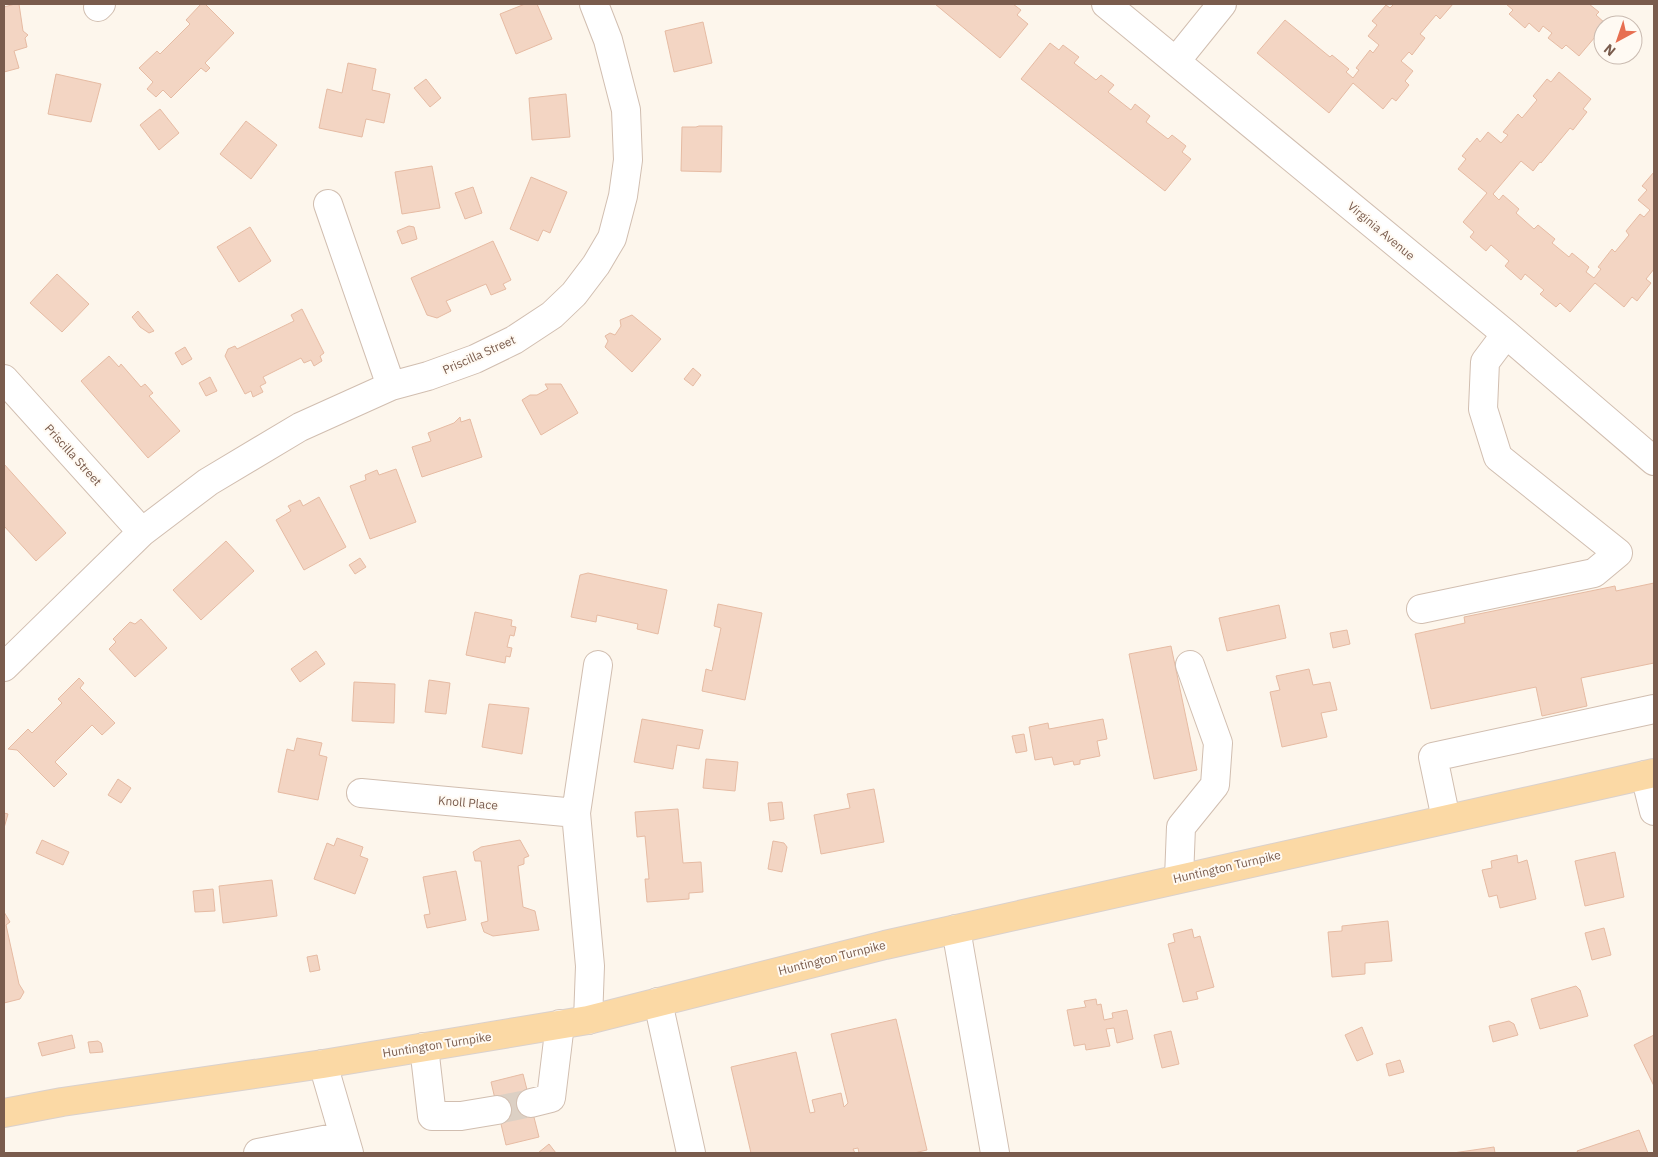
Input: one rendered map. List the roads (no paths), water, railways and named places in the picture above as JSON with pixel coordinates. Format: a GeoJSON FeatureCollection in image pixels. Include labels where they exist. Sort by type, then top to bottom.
{"type":"FeatureCollection","features":[{"type":"Feature","properties":{"kind":"main road","name":"Huntington Turnpike"},"geometry":{"type":"LineString","coordinates":[[4,1113],[72,1101],[323,1064],[588,1020],[885,945],[1649,774]]}},
{"type":"Feature","properties":{"kind":"street","name":"Priscilla Street"},"geometry":{"type":"LineString","coordinates":[[4,667],[142,532],[208,482],[300,427],[391,386],[428,376],[475,359],[514,340],[552,315],[574,294],[596,265],[612,238],[623,196],[628,160],[626,110],[608,40],[594,4]]}},
{"type":"Feature","properties":{"kind":"street","name":"Virginia Avenue"},"geometry":{"type":"LineString","coordinates":[[1106,4],[1506,334],[1654,461]]}},
{"type":"Feature","properties":{"kind":"street"},"geometry":{"type":"LineString","coordinates":[[1176,61],[1222,4]]}},
{"type":"Feature","properties":{"kind":"street"},"geometry":{"type":"LineString","coordinates":[[328,204],[391,386]]}},
{"type":"Feature","properties":{"kind":"street"},"geometry":{"type":"LineString","coordinates":[[1420,609],[1594,573],[1618,553],[1498,457],[1483,408],[1485,362],[1506,334]]}},
{"type":"Feature","properties":{"kind":"street","name":"Priscilla Street"},"geometry":{"type":"LineString","coordinates":[[4,379],[142,532]]}},
{"type":"Feature","properties":{"kind":"street"},"geometry":{"type":"LineString","coordinates":[[588,1020],[590,966],[576,813],[598,665]]}},
{"type":"Feature","properties":{"kind":"street"},"geometry":{"type":"LineString","coordinates":[[1179,878],[1181,827],[1215,785],[1218,743],[1190,665]]}},
{"type":"Feature","properties":{"kind":"street"},"geometry":{"type":"LineString","coordinates":[[1446,818],[1433,757],[1654,709]]}},
{"type":"Feature","properties":{"kind":"street"},"geometry":{"type":"LineString","coordinates":[[1649,774],[1654,811]]}},
{"type":"Feature","properties":{"kind":"street","name":"Knoll Place"},"geometry":{"type":"LineString","coordinates":[[361,793],[576,813]]}},
{"type":"Feature","properties":{"kind":"street"},"geometry":{"type":"LineString","coordinates":[[956,929],[995,1153]]}},
{"type":"Feature","properties":{"kind":"street"},"geometry":{"type":"LineString","coordinates":[[658,1002],[691,1153]]}},
{"type":"Feature","properties":{"kind":"street"},"geometry":{"type":"LineString","coordinates":[[531,1103],[551,1098],[560,1024]]}},
{"type":"Feature","properties":{"kind":"street"},"geometry":{"type":"LineString","coordinates":[[424,1047],[432,1116],[461,1116],[498,1110]]}},
{"type":"Feature","properties":{"kind":"street"},"geometry":{"type":"LineString","coordinates":[[258,1153],[347,1145],[323,1064]]}},
{"type":"Feature","properties":{"kind":"tunnel"},"geometry":{"type":"LineString","coordinates":[[497,1110],[531,1103]]}}]}
